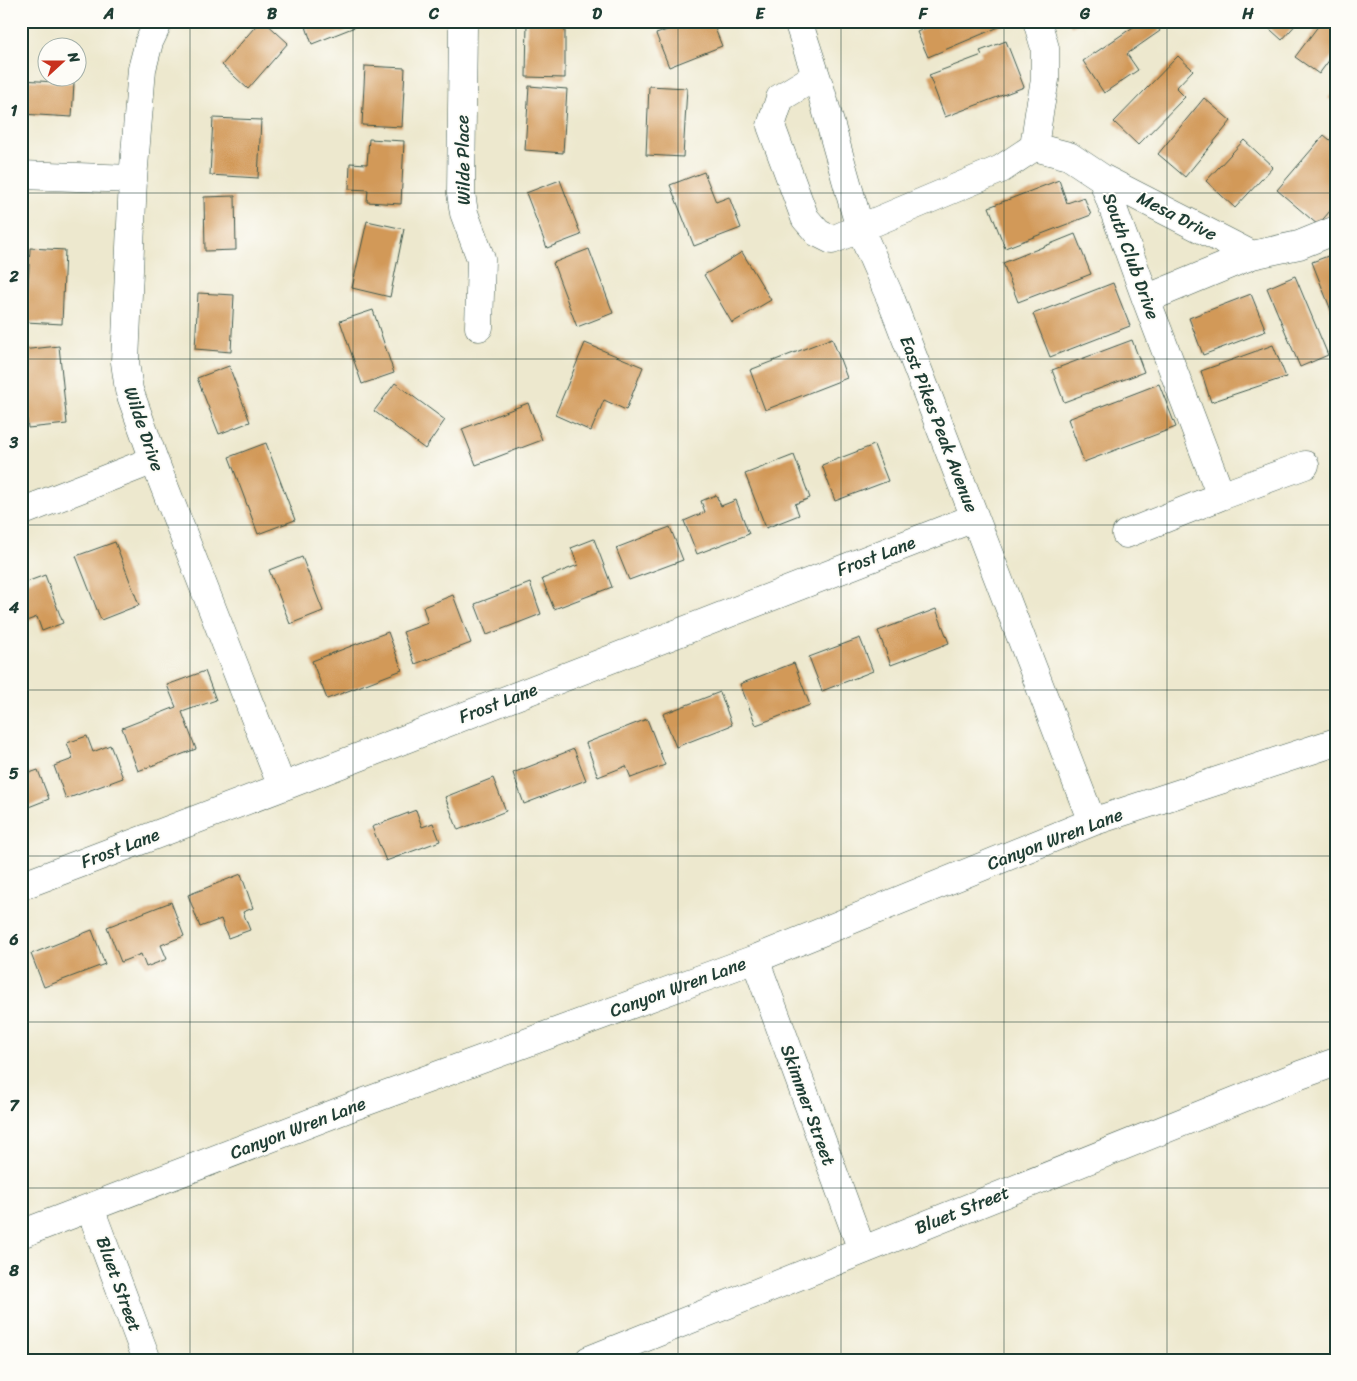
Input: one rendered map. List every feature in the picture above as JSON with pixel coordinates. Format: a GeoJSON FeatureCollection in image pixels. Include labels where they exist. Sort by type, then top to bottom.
{"type":"FeatureCollection","features":[{"type":"Feature","properties":{"kind":"street","name":"Wilde Drive"},"geometry":{"type":"LineString","coordinates":[[159,21],[149,42],[142,69],[133,180],[125,362],[128,390],[282,787]]}},
{"type":"Feature","properties":{"kind":"street","name":"Wilde Place"},"geometry":{"type":"LineString","coordinates":[[462,21],[461,193],[464,213],[481,259],[479,327]]}},
{"type":"Feature","properties":{"kind":"street","name":"East Pikes Peak Avenue"},"geometry":{"type":"LineString","coordinates":[[798,21],[860,228],[890,297],[1092,822]]}},
{"type":"Feature","properties":{"kind":"street"},"geometry":{"type":"LineString","coordinates":[[816,76],[780,98],[771,126],[805,218],[818,233],[832,240],[1001,169],[1034,147],[1038,113],[1045,80],[1045,48],[1037,21]]}},
{"type":"Feature","properties":{"kind":"street","name":"South Club Drive"},"geometry":{"type":"LineString","coordinates":[[1034,147],[1069,156],[1102,178],[1221,496]]}},
{"type":"Feature","properties":{"kind":"street"},"geometry":{"type":"LineString","coordinates":[[21,175],[133,180]]}},
{"type":"Feature","properties":{"kind":"street","name":"Mesa Drive"},"geometry":{"type":"LineString","coordinates":[[1102,178],[1252,255]]}},
{"type":"Feature","properties":{"kind":"street","name":"Mesa Drive"},"geometry":{"type":"LineString","coordinates":[[1146,299],[1252,255],[1299,245],[1336,230]]}},
{"type":"Feature","properties":{"kind":"street"},"geometry":{"type":"LineString","coordinates":[[21,512],[154,460]]}},
{"type":"Feature","properties":{"kind":"street"},"geometry":{"type":"LineString","coordinates":[[1126,534],[1305,465]]}},
{"type":"Feature","properties":{"kind":"street","name":"Frost Lane"},"geometry":{"type":"LineString","coordinates":[[21,886],[282,787],[974,518]]}},
{"type":"Feature","properties":{"kind":"street","name":"Canyon Wren Lane"},"geometry":{"type":"LineString","coordinates":[[21,1234],[354,1106],[755,959],[1092,822],[1336,742]]}},
{"type":"Feature","properties":{"kind":"street","name":"Skimmer Street"},"geometry":{"type":"LineString","coordinates":[[755,959],[862,1250]]}},
{"type":"Feature","properties":{"kind":"street","name":"Bluet Street"},"geometry":{"type":"LineString","coordinates":[[589,1360],[1290,1078],[1336,1062]]}},
{"type":"Feature","properties":{"kind":"street","name":"Bluet Street"},"geometry":{"type":"LineString","coordinates":[[90,1208],[147,1360]]}},
{"type":"Feature","properties":{"kind":"building"},"geometry":{"type":"Polygon","coordinates":[[[260,21],[264,21],[288,43],[248,89],[222,65],[260,21]]]}},
{"type":"Feature","properties":{"kind":"building"},"geometry":{"type":"Polygon","coordinates":[[[304,21],[370,21],[312,44],[304,21]]]}},
{"type":"Feature","properties":{"kind":"building"},"geometry":{"type":"Polygon","coordinates":[[[527,21],[565,21],[565,78],[526,77],[527,21]]]}},
{"type":"Feature","properties":{"kind":"building"},"geometry":{"type":"Polygon","coordinates":[[[667,21],[712,21],[722,46],[669,67],[656,34],[670,29],[667,21]]]}},
{"type":"Feature","properties":{"kind":"building"},"geometry":{"type":"Polygon","coordinates":[[[941,21],[1013,21],[928,57],[917,32],[941,21]]]}},
{"type":"Feature","properties":{"kind":"building"},"geometry":{"type":"Polygon","coordinates":[[[1069,21],[1085,21],[1071,27],[1069,21]]]}},
{"type":"Feature","properties":{"kind":"building"},"geometry":{"type":"Polygon","coordinates":[[[1142,21],[1154,21],[1160,31],[1127,54],[1138,70],[1104,93],[1083,61],[1142,21]]]}},
{"type":"Feature","properties":{"kind":"building"},"geometry":{"type":"Polygon","coordinates":[[[1261,21],[1299,21],[1282,40],[1261,21]]]}},
{"type":"Feature","properties":{"kind":"building"},"geometry":{"type":"Polygon","coordinates":[[[1322,21],[1336,21],[1336,51],[1319,74],[1295,57],[1322,21]]]}},
{"type":"Feature","properties":{"kind":"building"},"geometry":{"type":"Polygon","coordinates":[[[1006,41],[1024,87],[945,117],[929,75],[982,55],[980,51],[1006,41]]]}},
{"type":"Feature","properties":{"kind":"building"},"geometry":{"type":"Polygon","coordinates":[[[1178,56],[1193,70],[1176,88],[1185,97],[1138,145],[1114,122],[1178,56]]]}},
{"type":"Feature","properties":{"kind":"building"},"geometry":{"type":"Polygon","coordinates":[[[365,66],[405,68],[402,127],[362,125],[365,66]]]}},
{"type":"Feature","properties":{"kind":"building"},"geometry":{"type":"Polygon","coordinates":[[[21,80],[38,81],[38,88],[74,88],[72,117],[21,114],[21,80]]]}},
{"type":"Feature","properties":{"kind":"building"},"geometry":{"type":"Polygon","coordinates":[[[529,86],[567,89],[563,153],[525,150],[529,86]]]}},
{"type":"Feature","properties":{"kind":"building"},"geometry":{"type":"Polygon","coordinates":[[[649,86],[687,88],[683,157],[646,155],[649,86]]]}},
{"type":"Feature","properties":{"kind":"building"},"geometry":{"type":"Polygon","coordinates":[[[1336,89],[1336,104],[1328,98],[1336,89]]]}},
{"type":"Feature","properties":{"kind":"building"},"geometry":{"type":"Polygon","coordinates":[[[1204,98],[1231,121],[1185,177],[1158,154],[1204,98]]]}},
{"type":"Feature","properties":{"kind":"building"},"geometry":{"type":"Polygon","coordinates":[[[213,118],[261,120],[258,178],[210,175],[213,118]]]}},
{"type":"Feature","properties":{"kind":"building"},"geometry":{"type":"Polygon","coordinates":[[[1324,135],[1336,145],[1336,204],[1318,225],[1277,190],[1324,135]]]}},
{"type":"Feature","properties":{"kind":"building"},"geometry":{"type":"Polygon","coordinates":[[[369,139],[404,141],[401,204],[367,202],[368,190],[349,189],[350,163],[367,164],[369,139]]]}},
{"type":"Feature","properties":{"kind":"building"},"geometry":{"type":"Polygon","coordinates":[[[1244,140],[1273,167],[1235,208],[1206,181],[1244,140]]]}},
{"type":"Feature","properties":{"kind":"building"},"geometry":{"type":"Polygon","coordinates":[[[704,172],[716,202],[729,197],[741,228],[694,246],[670,185],[704,172]]]}},
{"type":"Feature","properties":{"kind":"building"},"geometry":{"type":"Polygon","coordinates":[[[560,180],[581,235],[547,248],[526,193],[560,180]]]}},
{"type":"Feature","properties":{"kind":"building"},"geometry":{"type":"Polygon","coordinates":[[[1059,180],[1067,203],[1084,197],[1091,215],[1005,248],[989,207],[1059,180]]]}},
{"type":"Feature","properties":{"kind":"building"},"geometry":{"type":"Polygon","coordinates":[[[235,196],[236,250],[205,251],[204,197],[235,196]]]}},
{"type":"Feature","properties":{"kind":"building"},"geometry":{"type":"Polygon","coordinates":[[[367,221],[404,229],[390,297],[352,288],[367,221]]]}},
{"type":"Feature","properties":{"kind":"building"},"geometry":{"type":"Polygon","coordinates":[[[1075,234],[1091,274],[1018,302],[1003,263],[1075,234]]]}},
{"type":"Feature","properties":{"kind":"building"},"geometry":{"type":"Polygon","coordinates":[[[30,248],[65,250],[62,324],[26,322],[30,248]]]}},
{"type":"Feature","properties":{"kind":"building"},"geometry":{"type":"Polygon","coordinates":[[[589,249],[613,313],[577,327],[553,263],[589,249]]]}},
{"type":"Feature","properties":{"kind":"building"},"geometry":{"type":"Polygon","coordinates":[[[742,252],[771,300],[732,323],[704,275],[742,252]]]}},
{"type":"Feature","properties":{"kind":"building"},"geometry":{"type":"Polygon","coordinates":[[[1336,253],[1336,323],[1312,262],[1336,253]]]}},
{"type":"Feature","properties":{"kind":"building"},"geometry":{"type":"Polygon","coordinates":[[[1295,276],[1328,355],[1300,367],[1267,288],[1295,276]]]}},
{"type":"Feature","properties":{"kind":"building"},"geometry":{"type":"Polygon","coordinates":[[[1113,283],[1130,326],[1050,357],[1033,314],[1113,283]]]}},
{"type":"Feature","properties":{"kind":"building"},"geometry":{"type":"Polygon","coordinates":[[[198,293],[234,295],[231,352],[195,349],[198,293]]]}},
{"type":"Feature","properties":{"kind":"building"},"geometry":{"type":"Polygon","coordinates":[[[1251,294],[1266,331],[1203,355],[1189,318],[1251,294]]]}},
{"type":"Feature","properties":{"kind":"building"},"geometry":{"type":"Polygon","coordinates":[[[373,310],[394,373],[362,384],[340,321],[373,310]]]}},
{"type":"Feature","properties":{"kind":"building"},"geometry":{"type":"Polygon","coordinates":[[[832,338],[847,378],[765,410],[750,370],[832,338]]]}},
{"type":"Feature","properties":{"kind":"building"},"geometry":{"type":"Polygon","coordinates":[[[1132,340],[1144,372],[1064,402],[1052,370],[1132,340]]]}},
{"type":"Feature","properties":{"kind":"building"},"geometry":{"type":"Polygon","coordinates":[[[585,343],[643,367],[626,410],[604,400],[591,431],[555,415],[585,343]]]}},
{"type":"Feature","properties":{"kind":"building"},"geometry":{"type":"Polygon","coordinates":[[[1273,345],[1286,377],[1211,402],[1201,371],[1273,345]]]}},
{"type":"Feature","properties":{"kind":"building"},"geometry":{"type":"Polygon","coordinates":[[[59,346],[67,424],[28,428],[21,370],[21,350],[59,346]]]}},
{"type":"Feature","properties":{"kind":"building"},"geometry":{"type":"Polygon","coordinates":[[[229,366],[250,422],[219,434],[197,378],[229,366]]]}},
{"type":"Feature","properties":{"kind":"building"},"geometry":{"type":"Polygon","coordinates":[[[395,383],[445,420],[425,449],[374,411],[395,383]]]}},
{"type":"Feature","properties":{"kind":"building"},"geometry":{"type":"Polygon","coordinates":[[[1159,384],[1176,427],[1084,462],[1068,419],[1159,384]]]}},
{"type":"Feature","properties":{"kind":"building"},"geometry":{"type":"Polygon","coordinates":[[[528,403],[542,440],[476,465],[462,429],[528,403]]]}},
{"type":"Feature","properties":{"kind":"building"},"geometry":{"type":"Polygon","coordinates":[[[266,443],[295,520],[258,534],[229,457],[266,443]]]}},
{"type":"Feature","properties":{"kind":"building"},"geometry":{"type":"Polygon","coordinates":[[[874,445],[888,481],[835,501],[822,465],[874,445]]]}},
{"type":"Feature","properties":{"kind":"building"},"geometry":{"type":"Polygon","coordinates":[[[794,455],[810,498],[795,504],[799,515],[766,528],[745,474],[794,455]]]}},
{"type":"Feature","properties":{"kind":"building"},"geometry":{"type":"Polygon","coordinates":[[[716,495],[721,506],[736,500],[749,534],[697,554],[684,521],[705,512],[701,501],[716,495]]]}},
{"type":"Feature","properties":{"kind":"building"},"geometry":{"type":"Polygon","coordinates":[[[670,527],[683,560],[629,580],[616,548],[670,527]]]}},
{"type":"Feature","properties":{"kind":"building"},"geometry":{"type":"Polygon","coordinates":[[[594,539],[612,587],[554,609],[542,579],[578,565],[571,548],[594,539]]]}},
{"type":"Feature","properties":{"kind":"building"},"geometry":{"type":"Polygon","coordinates":[[[115,542],[139,605],[101,620],[76,556],[115,542]]]}},
{"type":"Feature","properties":{"kind":"building"},"geometry":{"type":"Polygon","coordinates":[[[302,557],[323,611],[290,624],[269,570],[302,557]]]}},
{"type":"Feature","properties":{"kind":"building"},"geometry":{"type":"Polygon","coordinates":[[[45,575],[63,623],[42,631],[37,617],[21,623],[21,584],[45,575]]]}},
{"type":"Feature","properties":{"kind":"building"},"geometry":{"type":"Polygon","coordinates":[[[530,583],[541,614],[487,635],[475,604],[530,583]]]}},
{"type":"Feature","properties":{"kind":"building"},"geometry":{"type":"Polygon","coordinates":[[[453,595],[471,643],[415,664],[403,632],[428,623],[423,607],[453,595]]]}},
{"type":"Feature","properties":{"kind":"building"},"geometry":{"type":"Polygon","coordinates":[[[936,609],[949,643],[891,665],[878,631],[936,609]]]}},
{"type":"Feature","properties":{"kind":"building"},"geometry":{"type":"Polygon","coordinates":[[[388,632],[402,670],[327,699],[312,661],[388,632]]]}},
{"type":"Feature","properties":{"kind":"building"},"geometry":{"type":"Polygon","coordinates":[[[860,638],[873,671],[822,691],[809,657],[860,638]]]}},
{"type":"Feature","properties":{"kind":"building"},"geometry":{"type":"Polygon","coordinates":[[[794,663],[810,705],[756,725],[740,684],[794,663]]]}},
{"type":"Feature","properties":{"kind":"building"},"geometry":{"type":"Polygon","coordinates":[[[205,671],[216,700],[182,712],[196,749],[138,771],[122,728],[176,707],[167,685],[205,671]]]}},
{"type":"Feature","properties":{"kind":"building"},"geometry":{"type":"Polygon","coordinates":[[[720,692],[732,725],[676,747],[663,714],[720,692]]]}},
{"type":"Feature","properties":{"kind":"building"},"geometry":{"type":"Polygon","coordinates":[[[647,719],[665,765],[631,778],[626,766],[598,777],[586,743],[647,719]]]}},
{"type":"Feature","properties":{"kind":"building"},"geometry":{"type":"Polygon","coordinates":[[[87,736],[93,752],[110,745],[123,778],[66,799],[54,766],[73,759],[67,743],[87,736]]]}},
{"type":"Feature","properties":{"kind":"building"},"geometry":{"type":"Polygon","coordinates":[[[574,749],[586,780],[524,804],[513,773],[574,749]]]}},
{"type":"Feature","properties":{"kind":"building"},"geometry":{"type":"Polygon","coordinates":[[[38,770],[49,799],[21,810],[21,776],[38,770]]]}},
{"type":"Feature","properties":{"kind":"building"},"geometry":{"type":"Polygon","coordinates":[[[493,778],[506,811],[458,830],[445,797],[493,778]]]}},
{"type":"Feature","properties":{"kind":"building"},"geometry":{"type":"Polygon","coordinates":[[[416,810],[422,827],[433,823],[440,841],[386,861],[372,827],[416,810]]]}},
{"type":"Feature","properties":{"kind":"building"},"geometry":{"type":"Polygon","coordinates":[[[241,874],[253,908],[243,912],[250,930],[228,938],[221,919],[200,927],[188,895],[241,874]]]}},
{"type":"Feature","properties":{"kind":"building"},"geometry":{"type":"Polygon","coordinates":[[[171,902],[184,936],[161,945],[167,959],[146,967],[141,954],[121,962],[107,927],[171,902]]]}},
{"type":"Feature","properties":{"kind":"building"},"geometry":{"type":"Polygon","coordinates":[[[92,930],[105,964],[44,987],[31,954],[92,930]]]}},
{"type":"Feature","properties":{"kind":"building"},"geometry":{"type":"Polygon","coordinates":[[[21,984],[26,995],[21,997],[21,984]]]}}]}
